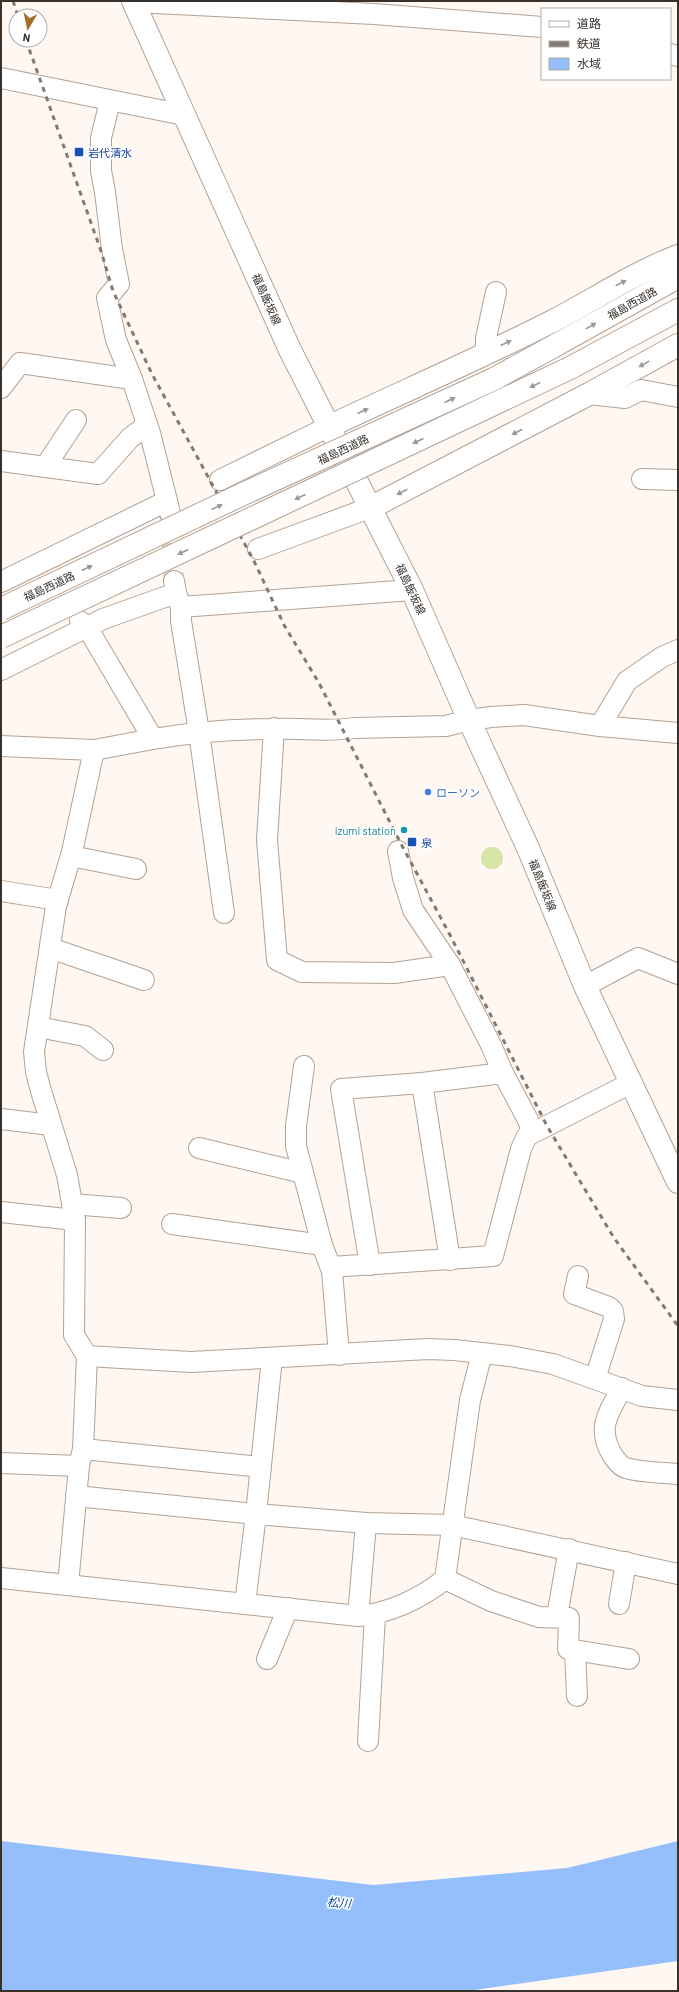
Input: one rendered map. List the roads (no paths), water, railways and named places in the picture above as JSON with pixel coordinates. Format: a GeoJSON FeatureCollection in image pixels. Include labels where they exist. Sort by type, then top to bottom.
{"type":"FeatureCollection","features":[{"type":"Feature","properties":{"kind":"main road","name":"福島飯坂線"},"geometry":{"type":"LineString","coordinates":[[133,2],[290,350],[328,428],[372,507],[412,590],[469,720],[528,848],[585,986],[678,1182]]}},
{"type":"Feature","properties":{"kind":"main road"},"geometry":{"type":"LineString","coordinates":[[328,428],[552,322],[660,263],[678,256]]}},
{"type":"Feature","properties":{"kind":"main road","name":"福島西道路"},"geometry":{"type":"LineString","coordinates":[[1,609],[236,498],[494,379],[678,277]]}},
{"type":"Feature","properties":{"kind":"main road"},"geometry":{"type":"LineString","coordinates":[[1,637],[570,368],[678,310]]}},
{"type":"Feature","properties":{"kind":"main road"},"geometry":{"type":"LineString","coordinates":[[372,507],[589,394],[678,345]]}},
{"type":"Feature","properties":{"kind":"street"},"geometry":{"type":"LineString","coordinates":[[133,2],[222,3],[375,8],[541,26]]}},
{"type":"Feature","properties":{"kind":"street"},"geometry":{"type":"LineString","coordinates":[[1,78],[184,115]]}},
{"type":"Feature","properties":{"kind":"street"},"geometry":{"type":"LineString","coordinates":[[1,582],[48,563],[168,508],[147,425],[132,379],[116,340],[107,298],[119,284],[112,249],[101,171],[101,138],[110,101]]}},
{"type":"Feature","properties":{"kind":"street"},"geometry":{"type":"LineString","coordinates":[[486,353],[486,338],[496,292]]}},
{"type":"Feature","properties":{"kind":"street"},"geometry":{"type":"LineString","coordinates":[[1,388],[20,363],[132,379]]}},
{"type":"Feature","properties":{"kind":"street"},"geometry":{"type":"LineString","coordinates":[[589,394],[625,398],[641,390],[678,397]]}},
{"type":"Feature","properties":{"kind":"street"},"geometry":{"type":"LineString","coordinates":[[45,467],[76,420]]}},
{"type":"Feature","properties":{"kind":"street"},"geometry":{"type":"LineString","coordinates":[[1,461],[98,474],[130,438],[147,425]]}},
{"type":"Feature","properties":{"kind":"street"},"geometry":{"type":"LineString","coordinates":[[220,480],[328,428]]}},
{"type":"Feature","properties":{"kind":"street"},"geometry":{"type":"LineString","coordinates":[[642,478],[678,480]]}},
{"type":"Feature","properties":{"kind":"street"},"geometry":{"type":"LineString","coordinates":[[258,549],[372,507]]}},
{"type":"Feature","properties":{"kind":"street"},"geometry":{"type":"LineString","coordinates":[[1,670],[83,624],[104,619],[177,594],[412,590]]}},
{"type":"Feature","properties":{"kind":"street"},"geometry":{"type":"LineString","coordinates":[[177,594],[199,732],[224,913]]}},
{"type":"Feature","properties":{"kind":"street"},"geometry":{"type":"LineString","coordinates":[[83,624],[153,739]]}},
{"type":"Feature","properties":{"kind":"street"},"geometry":{"type":"LineString","coordinates":[[600,726],[627,681],[662,657],[678,650]]}},
{"type":"Feature","properties":{"kind":"street"},"geometry":{"type":"LineString","coordinates":[[1,746],[94,750],[199,732],[274,728],[342,730],[354,728],[446,726],[469,720],[524,715],[600,726],[678,733]]}},
{"type":"Feature","properties":{"kind":"street"},"geometry":{"type":"LineString","coordinates":[[274,728],[267,840],[277,960],[302,972],[394,973],[450,965]]}},
{"type":"Feature","properties":{"kind":"street"},"geometry":{"type":"LineString","coordinates":[[68,1585],[81,1457],[87,1356],[74,1335],[74,1212],[67,1175],[36,1072],[34,1052],[58,900],[71,856],[94,750]]}},
{"type":"Feature","properties":{"kind":"street"},"geometry":{"type":"LineString","coordinates":[[398,851],[403,878],[413,910],[450,965],[491,1045],[503,1073],[528,1120],[532,1132]]}},
{"type":"Feature","properties":{"kind":"street"},"geometry":{"type":"LineString","coordinates":[[71,856],[136,869]]}},
{"type":"Feature","properties":{"kind":"street"},"geometry":{"type":"LineString","coordinates":[[1,891],[58,900]]}},
{"type":"Feature","properties":{"kind":"street"},"geometry":{"type":"LineString","coordinates":[[50,948],[144,980]]}},
{"type":"Feature","properties":{"kind":"street"},"geometry":{"type":"LineString","coordinates":[[585,986],[638,958],[678,974]]}},
{"type":"Feature","properties":{"kind":"street"},"geometry":{"type":"LineString","coordinates":[[38,1027],[85,1036],[103,1050]]}},
{"type":"Feature","properties":{"kind":"street"},"geometry":{"type":"LineString","coordinates":[[304,1066],[296,1126],[296,1146],[322,1245],[331,1267],[339,1355]]}},
{"type":"Feature","properties":{"kind":"street"},"geometry":{"type":"LineString","coordinates":[[370,1265],[341,1089],[422,1083],[503,1073]]}},
{"type":"Feature","properties":{"kind":"street"},"geometry":{"type":"LineString","coordinates":[[422,1083],[450,1260]]}},
{"type":"Feature","properties":{"kind":"street"},"geometry":{"type":"LineString","coordinates":[[331,1267],[493,1256],[521,1149],[527,1136],[532,1132],[631,1083]]}},
{"type":"Feature","properties":{"kind":"street"},"geometry":{"type":"LineString","coordinates":[[1,1119],[51,1125]]}},
{"type":"Feature","properties":{"kind":"street"},"geometry":{"type":"LineString","coordinates":[[199,1148],[303,1174]]}},
{"type":"Feature","properties":{"kind":"street"},"geometry":{"type":"LineString","coordinates":[[1,1212],[74,1212],[121,1208]]}},
{"type":"Feature","properties":{"kind":"street"},"geometry":{"type":"LineString","coordinates":[[172,1224],[322,1245]]}},
{"type":"Feature","properties":{"kind":"street"},"geometry":{"type":"LineString","coordinates":[[578,1276],[574,1294],[609,1307],[614,1311],[614,1319],[595,1379]]}},
{"type":"Feature","properties":{"kind":"street"},"geometry":{"type":"LineString","coordinates":[[87,1356],[191,1362],[428,1349],[482,1353],[553,1364],[642,1396],[677,1403]]}},
{"type":"Feature","properties":{"kind":"street"},"geometry":{"type":"LineString","coordinates":[[445,1579],[470,1400],[482,1353]]}},
{"type":"Feature","properties":{"kind":"street"},"geometry":{"type":"LineString","coordinates":[[245,1604],[272,1358]]}},
{"type":"Feature","properties":{"kind":"street"},"geometry":{"type":"LineString","coordinates":[[622,1388],[609,1412],[604,1429],[605,1439],[616,1461],[625,1468],[678,1474]]}},
{"type":"Feature","properties":{"kind":"street"},"geometry":{"type":"LineString","coordinates":[[1,1463],[81,1457],[261,1467]]}},
{"type":"Feature","properties":{"kind":"street"},"geometry":{"type":"LineString","coordinates":[[76,1496],[256,1514],[366,1523],[452,1525],[569,1549],[678,1574]]}},
{"type":"Feature","properties":{"kind":"street"},"geometry":{"type":"LineString","coordinates":[[366,1523],[368,1741]]}},
{"type":"Feature","properties":{"kind":"street"},"geometry":{"type":"LineString","coordinates":[[557,1616],[569,1549]]}},
{"type":"Feature","properties":{"kind":"street"},"geometry":{"type":"LineString","coordinates":[[619,1604],[626,1562]]}},
{"type":"Feature","properties":{"kind":"street"},"geometry":{"type":"LineString","coordinates":[[1,1578],[245,1604],[367,1615],[415,1598],[445,1579]]}},
{"type":"Feature","properties":{"kind":"street"},"geometry":{"type":"LineString","coordinates":[[445,1579],[492,1600],[538,1617],[557,1616],[569,1618],[568,1649],[629,1659]]}},
{"type":"Feature","properties":{"kind":"street"},"geometry":{"type":"LineString","coordinates":[[267,1659],[288,1608]]}},
{"type":"Feature","properties":{"kind":"street"},"geometry":{"type":"LineString","coordinates":[[575,1650],[577,1696]]}},
{"type":"Feature","properties":{"kind":"water","name":"松川"},"geometry":{"type":"Polygon","coordinates":[[[1,1841],[373,1885],[567,1868],[678,1841],[678,1961],[467,1991],[1,1991],[1,1841]]]}},
{"type":"Feature","properties":{"kind":"tunnel"},"geometry":{"type":"LineString","coordinates":[[170,513],[174,581]]}},
{"type":"Feature","properties":{"kind":"railway"},"geometry":{"type":"LineString","coordinates":[[13,1],[15,8]]}},
{"type":"Feature","properties":{"kind":"railway"},"geometry":{"type":"LineString","coordinates":[[29,48],[101,251],[113,291],[152,374],[254,561],[284,625],[319,683],[547,1126],[614,1238],[678,1326]]}},
{"type":"Feature","properties":{"kind":"place","name":"岩代清水"},"geometry":{"type":"Point","coordinates":[79,152]}},
{"type":"Feature","properties":{"kind":"place","name":"ローソン"},"geometry":{"type":"Point","coordinates":[428,792]}},
{"type":"Feature","properties":{"kind":"place","name":"izumi station"},"geometry":{"type":"Point","coordinates":[404,830]}},
{"type":"Feature","properties":{"kind":"place","name":"泉"},"geometry":{"type":"Point","coordinates":[412,842]}}]}
